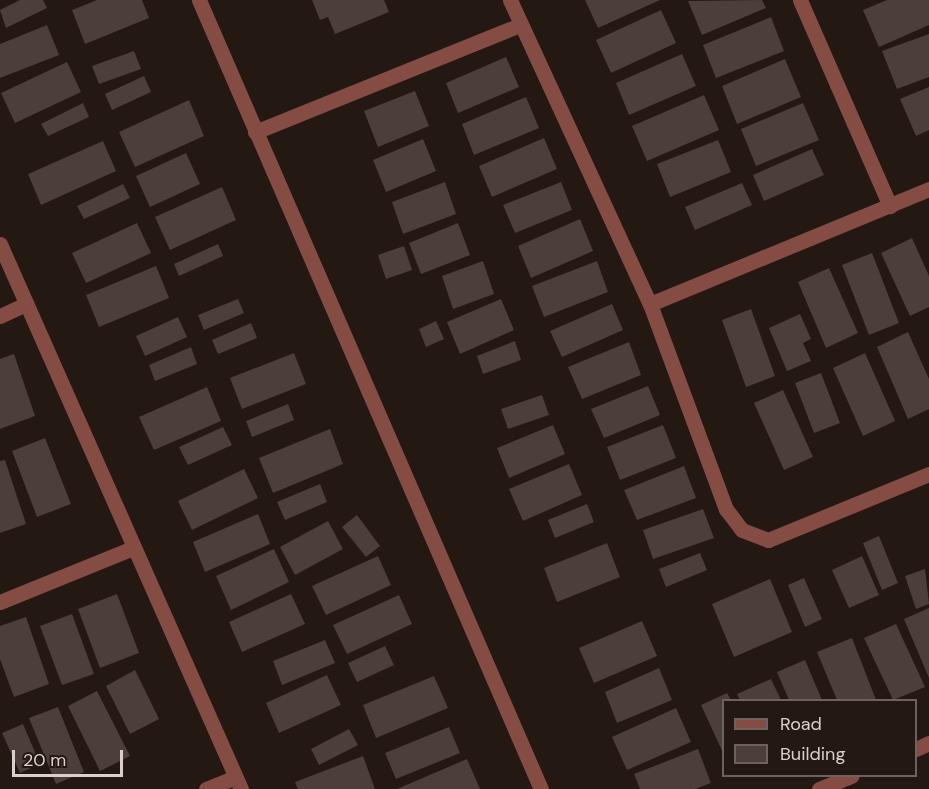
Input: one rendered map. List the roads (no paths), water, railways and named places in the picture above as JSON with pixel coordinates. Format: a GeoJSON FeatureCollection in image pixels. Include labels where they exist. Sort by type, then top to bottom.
{"type":"FeatureCollection","features":[{"type":"Feature","properties":{"kind":"street"},"geometry":{"type":"LineString","coordinates":[[199,0],[541,789]]}},
{"type":"Feature","properties":{"kind":"street"},"geometry":{"type":"LineString","coordinates":[[510,0],[650,304],[726,509],[742,530],[768,540],[929,474]]}},
{"type":"Feature","properties":{"kind":"street"},"geometry":{"type":"LineString","coordinates":[[800,0],[890,206]]}},
{"type":"Feature","properties":{"kind":"street"},"geometry":{"type":"LineString","coordinates":[[255,132],[520,25]]}},
{"type":"Feature","properties":{"kind":"street"},"geometry":{"type":"LineString","coordinates":[[650,304],[929,189]]}},
{"type":"Feature","properties":{"kind":"street"},"geometry":{"type":"LineString","coordinates":[[0,244],[238,783],[206,789]]}},
{"type":"Feature","properties":{"kind":"street"},"geometry":{"type":"LineString","coordinates":[[0,316],[26,304]]}},
{"type":"Feature","properties":{"kind":"street"},"geometry":{"type":"LineString","coordinates":[[0,602],[133,548]]}},
{"type":"Feature","properties":{"kind":"street"},"geometry":{"type":"LineString","coordinates":[[819,789],[851,780]]}}]}
